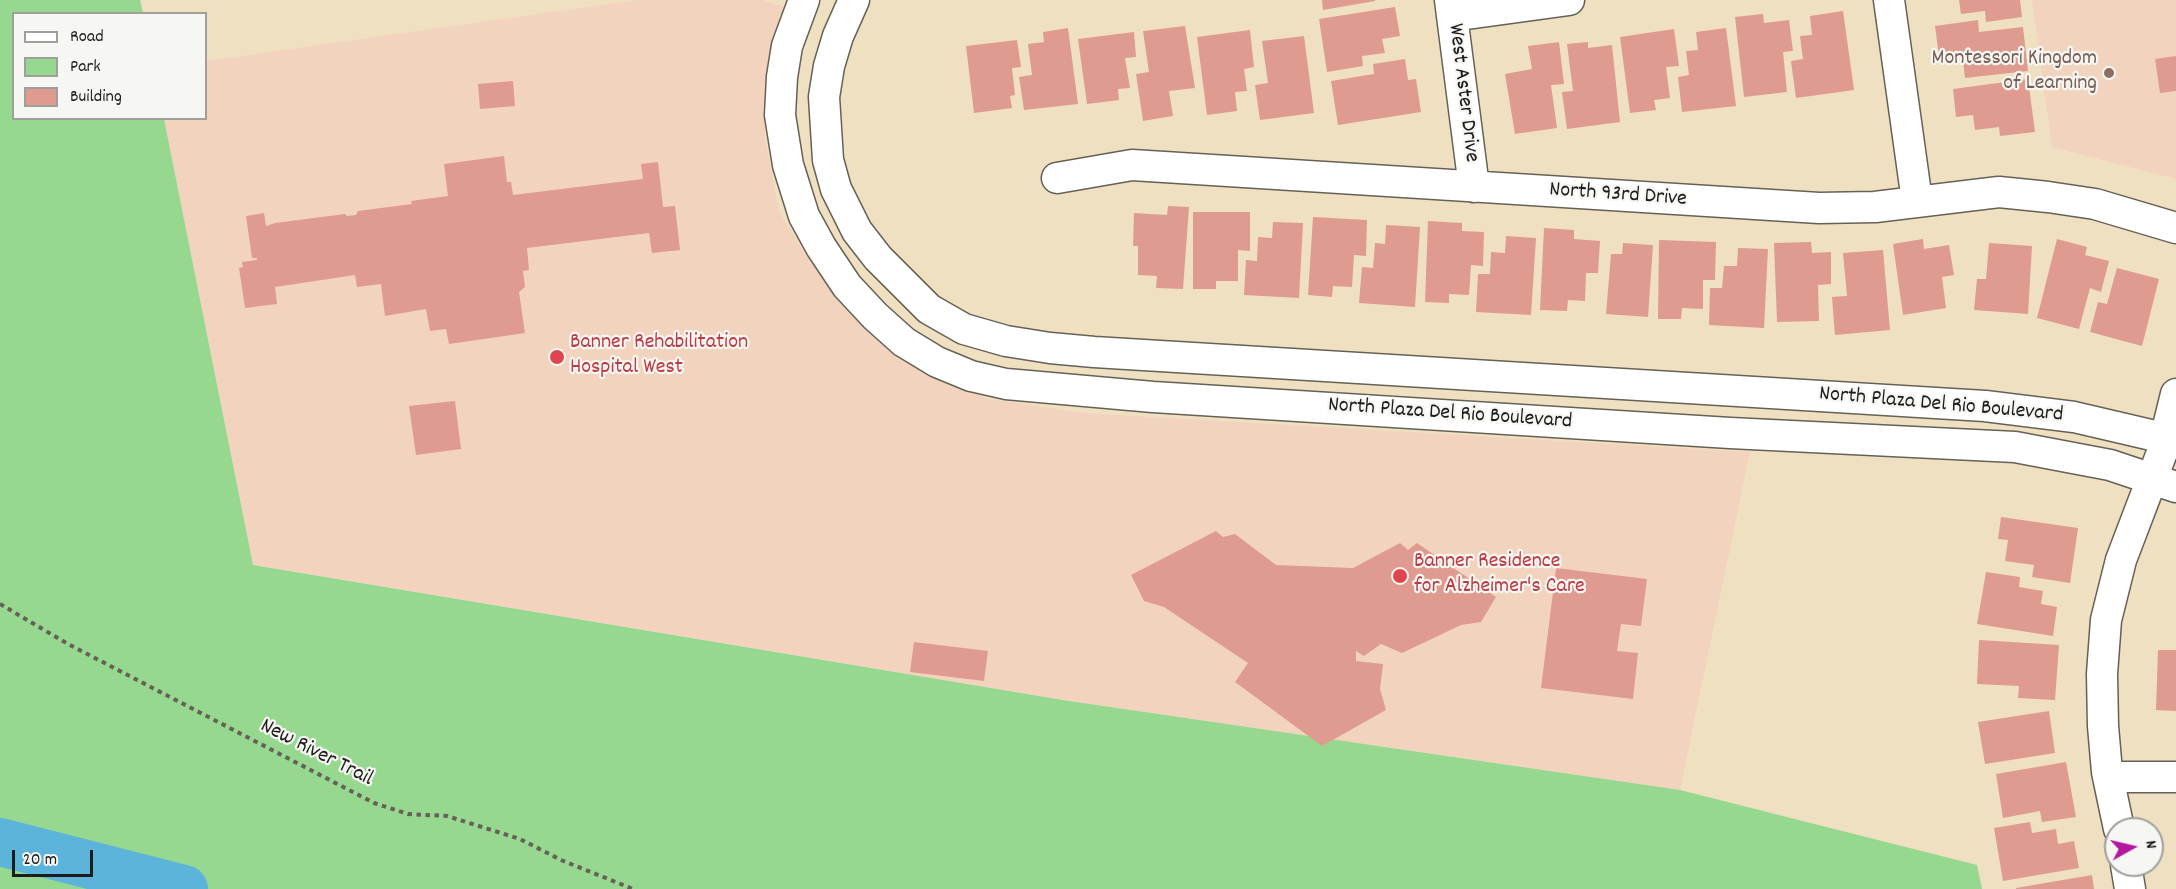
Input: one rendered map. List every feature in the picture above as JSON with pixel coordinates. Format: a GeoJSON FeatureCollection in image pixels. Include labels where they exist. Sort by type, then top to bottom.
{"type":"FeatureCollection","features":[{"type":"Feature","properties":{"kind":"street","name":"North Plaza Del Rio Boulevard"},"geometry":{"type":"LineString","coordinates":[[804,0],[787,46],[782,77],[780,115],[788,165],[799,204],[821,248],[847,286],[875,316],[904,342],[937,362],[971,376],[1006,384],[1153,397],[1730,434],[2015,447],[2110,465],[2164,483]]}},
{"type":"Feature","properties":{"kind":"street","name":"North Plaza Del Rio Boulevard"},"geometry":{"type":"LineString","coordinates":[[854,0],[838,36],[829,66],[824,97],[828,160],[836,189],[857,231],[878,258],[929,309],[964,329],[1006,341],[1050,348],[1156,356],[1985,406],[2074,417],[2170,441]]}},
{"type":"Feature","properties":{"kind":"street"},"geometry":{"type":"LineString","coordinates":[[1451,8],[1569,0]]}},
{"type":"Feature","properties":{"kind":"street"},"geometry":{"type":"LineString","coordinates":[[1889,0],[1917,201]]}},
{"type":"Feature","properties":{"kind":"street","name":"West Aster Drive"},"geometry":{"type":"LineString","coordinates":[[1451,8],[1474,187]]}},
{"type":"Feature","properties":{"kind":"street","name":"North 93rd Drive"},"geometry":{"type":"LineString","coordinates":[[1057,178],[1132,165],[1820,208],[1875,207],[1999,192],[2095,204],[2176,228]]}},
{"type":"Feature","properties":{"kind":"street"},"geometry":{"type":"LineString","coordinates":[[1153,397],[1156,356]]}},
{"type":"Feature","properties":{"kind":"street"},"geometry":{"type":"LineString","coordinates":[[2116,817],[2108,777],[2103,726],[2102,674],[2106,620],[2121,560],[2164,483],[2161,455],[2170,441],[2176,394]]}},
{"type":"Feature","properties":{"kind":"street"},"geometry":{"type":"LineString","coordinates":[[2108,777],[2176,777]]}},
{"type":"Feature","properties":{"kind":"path","name":"New River Trail"},"geometry":{"type":"LineString","coordinates":[[0,604],[68,644],[374,803],[408,814],[447,816],[520,839],[561,860],[633,889]]}},
{"type":"Feature","properties":{"kind":"shaded area","name":"Banner Rehabilitation Hospital West"},"geometry":{"type":"Polygon","coordinates":[[[636,0],[763,0],[784,7],[773,36],[765,92],[765,137],[779,211],[805,254],[841,305],[882,343],[922,372],[989,399],[1086,413],[1750,452],[1680,790],[1069,701],[253,565],[164,120],[207,120],[207,61],[636,0]]]}},
{"type":"Feature","properties":{"kind":"shaded area","name":"Montessori Kingdom of Learning"},"geometry":{"type":"Polygon","coordinates":[[[2032,0],[2176,0],[2176,179],[2052,147],[2032,0]]]}},
{"type":"Feature","properties":{"kind":"green space"},"geometry":{"type":"Polygon","coordinates":[[[0,0],[140,0],[143,12],[12,12],[12,120],[164,120],[253,565],[1069,701],[1680,790],[1977,865],[1982,889],[0,889],[0,0]]]}},
{"type":"Feature","properties":{"kind":"building"},"geometry":{"type":"Polygon","coordinates":[[[1322,0],[1375,0],[1375,1],[1323,10],[1322,0]]]}},
{"type":"Feature","properties":{"kind":"building"},"geometry":{"type":"Polygon","coordinates":[[[1959,0],[2020,0],[2022,17],[1986,22],[1985,11],[1961,14],[1959,0]]]}},
{"type":"Feature","properties":{"kind":"building"},"geometry":{"type":"Polygon","coordinates":[[[1395,7],[1400,36],[1382,39],[1385,53],[1362,56],[1363,66],[1327,72],[1319,19],[1395,7]]]}},
{"type":"Feature","properties":{"kind":"building"},"geometry":{"type":"Polygon","coordinates":[[[1843,11],[1854,90],[1796,98],[1791,61],[1803,59],[1800,36],[1812,35],[1810,16],[1843,11]]]}},
{"type":"Feature","properties":{"kind":"building"},"geometry":{"type":"Polygon","coordinates":[[[1763,14],[1764,23],[1789,20],[1793,51],[1783,52],[1787,92],[1744,97],[1735,17],[1763,14]]]}},
{"type":"Feature","properties":{"kind":"building"},"geometry":{"type":"Polygon","coordinates":[[[1978,20],[1979,32],[2023,27],[2028,71],[1965,78],[1962,53],[1939,56],[1935,26],[1978,20]]]}},
{"type":"Feature","properties":{"kind":"building"},"geometry":{"type":"Polygon","coordinates":[[[1185,26],[1195,88],[1169,91],[1173,116],[1143,121],[1136,74],[1149,72],[1143,31],[1185,26]]]}},
{"type":"Feature","properties":{"kind":"building"},"geometry":{"type":"Polygon","coordinates":[[[1068,28],[1078,104],[1024,110],[1019,77],[1032,75],[1028,44],[1044,42],[1043,32],[1068,28]]]}},
{"type":"Feature","properties":{"kind":"building"},"geometry":{"type":"Polygon","coordinates":[[[1726,28],[1736,106],[1682,112],[1678,77],[1689,75],[1686,51],[1698,50],[1696,32],[1726,28]]]}},
{"type":"Feature","properties":{"kind":"building"},"geometry":{"type":"Polygon","coordinates":[[[1674,29],[1679,66],[1666,67],[1670,98],[1654,100],[1656,110],[1630,113],[1620,37],[1674,29]]]}},
{"type":"Feature","properties":{"kind":"building"},"geometry":{"type":"Polygon","coordinates":[[[1250,30],[1254,67],[1244,69],[1247,91],[1235,92],[1237,111],[1207,115],[1197,37],[1250,30]]]}},
{"type":"Feature","properties":{"kind":"building"},"geometry":{"type":"Polygon","coordinates":[[[1134,32],[1136,57],[1125,58],[1130,88],[1118,89],[1119,100],[1087,104],[1078,39],[1134,32]]]}},
{"type":"Feature","properties":{"kind":"building"},"geometry":{"type":"Polygon","coordinates":[[[1304,36],[1314,113],[1260,120],[1255,85],[1268,83],[1262,41],[1304,36]]]}},
{"type":"Feature","properties":{"kind":"building"},"geometry":{"type":"Polygon","coordinates":[[[1017,40],[1021,67],[1012,68],[1015,95],[1010,96],[1012,108],[974,113],[966,46],[1017,40]]]}},
{"type":"Feature","properties":{"kind":"building"},"geometry":{"type":"Polygon","coordinates":[[[1559,42],[1564,84],[1551,85],[1557,128],[1515,134],[1505,74],[1532,69],[1528,46],[1559,42]]]}},
{"type":"Feature","properties":{"kind":"building"},"geometry":{"type":"Polygon","coordinates":[[[1588,42],[1588,48],[1612,45],[1620,122],[1567,129],[1562,92],[1573,91],[1567,44],[1588,42]]]}},
{"type":"Feature","properties":{"kind":"building"},"geometry":{"type":"Polygon","coordinates":[[[2176,56],[2176,91],[2160,93],[2155,59],[2176,56]]]}},
{"type":"Feature","properties":{"kind":"building"},"geometry":{"type":"Polygon","coordinates":[[[1405,59],[1408,80],[1416,79],[1421,112],[1338,125],[1331,81],[1374,74],[1373,64],[1405,59]]]}},
{"type":"Feature","properties":{"kind":"building"},"geometry":{"type":"Polygon","coordinates":[[[2028,79],[2035,132],[2000,136],[1999,127],[1975,130],[1973,115],[1956,117],[1953,89],[2028,79]]]}},
{"type":"Feature","properties":{"kind":"building"},"geometry":{"type":"Polygon","coordinates":[[[513,81],[515,106],[480,109],[478,84],[513,81]]]}},
{"type":"Feature","properties":{"kind":"building"},"geometry":{"type":"Polygon","coordinates":[[[504,156],[507,182],[511,182],[513,195],[643,179],[641,164],[658,162],[663,207],[675,206],[680,250],[652,253],[649,233],[527,248],[529,270],[523,271],[525,287],[519,292],[525,333],[449,344],[446,329],[430,331],[426,309],[385,316],[381,284],[357,287],[355,275],[275,287],[277,304],[245,308],[239,268],[243,267],[242,262],[257,260],[257,258],[252,258],[246,216],[264,213],[266,226],[345,214],[347,216],[356,215],[358,211],[412,204],[411,201],[448,196],[444,164],[504,156]]]}},
{"type":"Feature","properties":{"kind":"building"},"geometry":{"type":"Polygon","coordinates":[[[1168,206],[1189,207],[1183,289],[1156,288],[1157,276],[1138,275],[1138,246],[1133,246],[1134,213],[1167,215],[1168,206]]]}},
{"type":"Feature","properties":{"kind":"building"},"geometry":{"type":"Polygon","coordinates":[[[1193,212],[1250,212],[1250,251],[1238,250],[1238,281],[1216,281],[1216,289],[1193,289],[1193,212]]]}},
{"type":"Feature","properties":{"kind":"building"},"geometry":{"type":"Polygon","coordinates":[[[1313,217],[1367,220],[1366,256],[1354,255],[1352,287],[1333,286],[1332,297],[1308,295],[1313,217]]]}},
{"type":"Feature","properties":{"kind":"building"},"geometry":{"type":"Polygon","coordinates":[[[1428,221],[1462,223],[1462,231],[1484,232],[1483,266],[1471,265],[1469,295],[1449,294],[1449,303],[1425,302],[1428,221]]]}},
{"type":"Feature","properties":{"kind":"building"},"geometry":{"type":"Polygon","coordinates":[[[1273,222],[1303,223],[1299,298],[1244,295],[1246,260],[1257,261],[1258,237],[1272,238],[1273,222]]]}},
{"type":"Feature","properties":{"kind":"building"},"geometry":{"type":"Polygon","coordinates":[[[1386,225],[1420,227],[1415,307],[1359,303],[1362,267],[1373,268],[1375,243],[1385,244],[1386,225]]]}},
{"type":"Feature","properties":{"kind":"building"},"geometry":{"type":"Polygon","coordinates":[[[1544,228],[1574,230],[1574,239],[1600,241],[1598,273],[1586,273],[1585,301],[1568,300],[1567,311],[1540,310],[1544,228]]]}},
{"type":"Feature","properties":{"kind":"building"},"geometry":{"type":"Polygon","coordinates":[[[1506,236],[1536,238],[1531,315],[1476,312],[1478,274],[1490,274],[1491,252],[1505,253],[1506,236]]]}},
{"type":"Feature","properties":{"kind":"building"},"geometry":{"type":"Polygon","coordinates":[[[1923,239],[1924,249],[1949,245],[1954,275],[1942,277],[1946,308],[1903,315],[1893,244],[1923,239]]]}},
{"type":"Feature","properties":{"kind":"building"},"geometry":{"type":"Polygon","coordinates":[[[2057,239],[2087,247],[2085,255],[2109,261],[2101,292],[2090,288],[2079,329],[2037,318],[2057,239]]]}},
{"type":"Feature","properties":{"kind":"building"},"geometry":{"type":"Polygon","coordinates":[[[1659,240],[1716,242],[1715,280],[1703,280],[1703,309],[1682,308],[1681,319],[1658,319],[1659,240]]]}},
{"type":"Feature","properties":{"kind":"building"},"geometry":{"type":"Polygon","coordinates":[[[1811,242],[1812,253],[1831,252],[1831,284],[1818,285],[1819,321],[1777,322],[1774,243],[1811,242]]]}},
{"type":"Feature","properties":{"kind":"building"},"geometry":{"type":"Polygon","coordinates":[[[1623,243],[1653,245],[1648,317],[1606,314],[1611,254],[1622,254],[1623,243]]]}},
{"type":"Feature","properties":{"kind":"building"},"geometry":{"type":"Polygon","coordinates":[[[1989,243],[2032,246],[2028,314],[1974,310],[1977,279],[1986,279],[1989,243]]]}},
{"type":"Feature","properties":{"kind":"building"},"geometry":{"type":"Polygon","coordinates":[[[1738,248],[1768,249],[1764,328],[1709,325],[1710,288],[1722,288],[1724,266],[1737,266],[1738,248]]]}},
{"type":"Feature","properties":{"kind":"building"},"geometry":{"type":"Polygon","coordinates":[[[1883,250],[1890,330],[1835,335],[1832,297],[1847,296],[1843,253],[1883,250]]]}},
{"type":"Feature","properties":{"kind":"building"},"geometry":{"type":"Polygon","coordinates":[[[2117,268],[2159,279],[2142,346],[2090,332],[2098,302],[2107,304],[2117,268]]]}},
{"type":"Feature","properties":{"kind":"building"},"geometry":{"type":"Polygon","coordinates":[[[455,401],[461,449],[416,455],[409,406],[455,401]]]}},
{"type":"Feature","properties":{"kind":"building"},"geometry":{"type":"Polygon","coordinates":[[[2001,517],[2078,528],[2070,583],[2032,577],[2034,565],[2005,561],[2008,540],[1998,539],[2001,517]]]}},
{"type":"Feature","properties":{"kind":"building"},"geometry":{"type":"Polygon","coordinates":[[[1216,531],[1223,537],[1235,534],[1276,565],[1353,568],[1400,543],[1408,550],[1417,543],[1496,597],[1481,622],[1461,625],[1402,653],[1381,644],[1364,656],[1356,651],[1356,661],[1383,664],[1380,689],[1386,710],[1322,746],[1235,682],[1248,663],[1164,607],[1144,601],[1131,575],[1216,531]]]}},
{"type":"Feature","properties":{"kind":"building"},"geometry":{"type":"Polygon","coordinates":[[[1556,568],[1647,579],[1641,626],[1621,624],[1617,651],[1638,653],[1633,699],[1541,688],[1556,568]]]}},
{"type":"Feature","properties":{"kind":"building"},"geometry":{"type":"Polygon","coordinates":[[[1986,572],[2020,577],[2019,587],[2043,591],[2041,604],[2057,607],[2053,636],[1977,624],[1986,572]]]}},
{"type":"Feature","properties":{"kind":"building"},"geometry":{"type":"Polygon","coordinates":[[[1979,640],[2059,645],[2055,700],[2018,698],[2019,686],[1977,684],[1979,640]]]}},
{"type":"Feature","properties":{"kind":"building"},"geometry":{"type":"Polygon","coordinates":[[[914,642],[988,651],[984,681],[910,672],[914,642]]]}},
{"type":"Feature","properties":{"kind":"building"},"geometry":{"type":"Polygon","coordinates":[[[2158,650],[2176,650],[2176,711],[2156,710],[2158,650]]]}},
{"type":"Feature","properties":{"kind":"building"},"geometry":{"type":"Polygon","coordinates":[[[2049,711],[2055,753],[1985,764],[1978,722],[2049,711]]]}},
{"type":"Feature","properties":{"kind":"building"},"geometry":{"type":"Polygon","coordinates":[[[2066,762],[2076,817],[2042,822],[2040,811],[2003,818],[1996,774],[2066,762]]]}},
{"type":"Feature","properties":{"kind":"building"},"geometry":{"type":"Polygon","coordinates":[[[2030,822],[2032,833],[2056,829],[2058,844],[2074,841],[2079,868],[2003,881],[1994,828],[2030,822]]]}},
{"type":"Feature","properties":{"kind":"building"},"geometry":{"type":"Polygon","coordinates":[[[2092,875],[2094,889],[2016,889],[2016,888],[2092,875]]]}},
{"type":"Feature","properties":{"kind":"waterway"},"geometry":{"type":"LineString","coordinates":[[0,842],[184,889]]}},
{"type":"Feature","properties":{"kind":"place","name":"Montessori Kingdom of Learning"},"geometry":{"type":"Point","coordinates":[2109,73]}},
{"type":"Feature","properties":{"kind":"place","name":"Banner Rehabilitation Hospital West"},"geometry":{"type":"Point","coordinates":[557,357]}},
{"type":"Feature","properties":{"kind":"place","name":"Banner Residence for Alzheimer's Care"},"geometry":{"type":"Point","coordinates":[1400,576]}}]}
